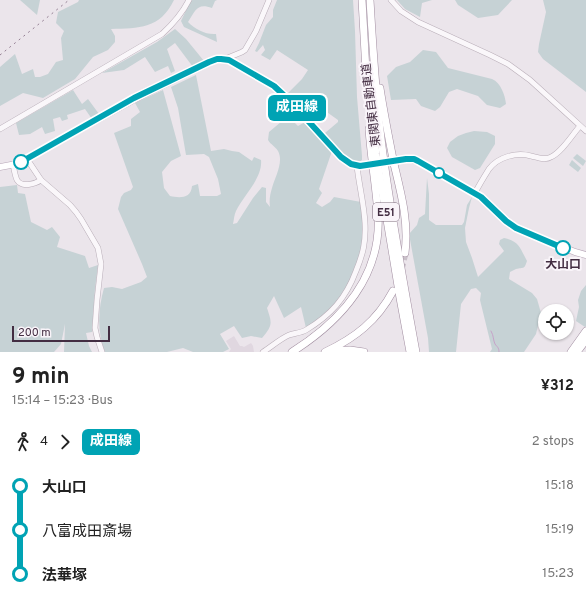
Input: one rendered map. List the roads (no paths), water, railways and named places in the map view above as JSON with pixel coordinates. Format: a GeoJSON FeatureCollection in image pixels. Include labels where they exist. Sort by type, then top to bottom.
{"type":"FeatureCollection","features":[{"type":"Feature","properties":{"kind":"highway","name":"東関東自動車道"},"geometry":{"type":"LineString","coordinates":[[362,0],[366,71],[380,180],[410,352]]}},
{"type":"Feature","properties":{"kind":"highway","name":"東関東自動車道"},"geometry":{"type":"LineString","coordinates":[[370,0],[374,67],[383,155],[416,352]]}},
{"type":"Feature","properties":{"kind":"highway"},"geometry":{"type":"LineString","coordinates":[[370,0],[382,100],[389,141],[406,219],[406,253]]}},
{"type":"Feature","properties":{"kind":"highway"},"geometry":{"type":"LineString","coordinates":[[292,352],[326,327],[342,310],[355,294],[365,278],[372,260],[377,241],[378,215],[370,146],[366,71]]}},
{"type":"Feature","properties":{"kind":"highway"},"geometry":{"type":"LineString","coordinates":[[325,352],[347,341],[367,326],[381,311],[393,291]]}},
{"type":"Feature","properties":{"kind":"highway"},"geometry":{"type":"LineString","coordinates":[[571,352],[586,331]]}},
{"type":"Feature","properties":{"kind":"highway"},"geometry":{"type":"LineString","coordinates":[[577,352],[586,340]]}},
{"type":"Feature","properties":{"kind":"highway"},"geometry":{"type":"LineString","coordinates":[[325,352],[344,350],[364,352]]}},
{"type":"Feature","properties":{"kind":"main road"},"geometry":{"type":"LineString","coordinates":[[0,167],[27,159],[134,98],[214,60],[225,59],[274,86],[290,101],[341,157],[351,164],[358,166],[414,159],[475,193],[516,228],[586,255]]}},
{"type":"Feature","properties":{"kind":"street"},"geometry":{"type":"LineString","coordinates":[[0,129],[162,34],[181,15],[189,0]]}},
{"type":"Feature","properties":{"kind":"street"},"geometry":{"type":"LineString","coordinates":[[225,59],[245,50],[256,31],[269,0]]}},
{"type":"Feature","properties":{"kind":"street"},"geometry":{"type":"LineString","coordinates":[[391,0],[401,11],[418,22],[508,64],[530,80],[586,131]]}},
{"type":"Feature","properties":{"kind":"street"},"geometry":{"type":"LineString","coordinates":[[475,193],[489,170],[496,162],[507,157],[520,154],[550,158],[557,153],[580,126]]}},
{"type":"Feature","properties":{"kind":"street"},"geometry":{"type":"LineString","coordinates":[[27,159],[42,180],[76,212],[94,239],[98,248],[101,264],[95,328],[102,352]]}},
{"type":"Feature","properties":{"kind":"street"},"geometry":{"type":"LineString","coordinates":[[13,164],[16,179],[22,184],[35,184],[42,180]]}},
{"type":"Feature","properties":{"kind":"street"},"geometry":{"type":"LineString","coordinates":[[263,352],[289,335],[304,331],[327,315],[341,300],[353,280],[363,253],[365,238],[363,199],[358,166]]}},
{"type":"Feature","properties":{"kind":"waterway"},"geometry":{"type":"LineString","coordinates":[[491,331],[499,352]]}},
{"type":"Feature","properties":{"kind":"tunnel"},"geometry":{"type":"LineString","coordinates":[[401,270],[405,253]]}},
{"type":"Feature","properties":{"kind":"railway"},"geometry":{"type":"LineString","coordinates":[[0,55],[69,0]]}},
{"type":"Feature","properties":{"kind":"place","name":"大山口"},"geometry":{"type":"Point","coordinates":[563,248]}}]}
